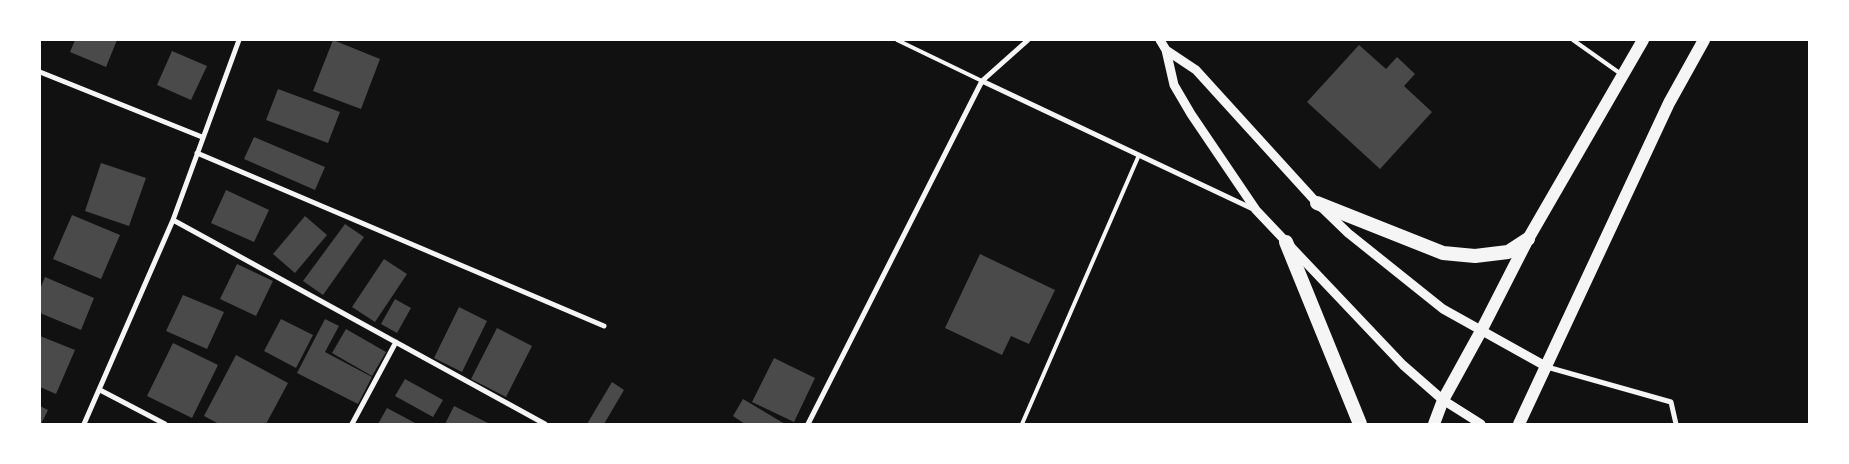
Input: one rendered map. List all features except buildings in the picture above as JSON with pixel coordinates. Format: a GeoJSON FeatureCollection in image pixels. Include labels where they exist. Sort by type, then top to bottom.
{"type":"FeatureCollection","features":[{"type":"Feature","properties":{"kind":"highway"},"geometry":{"type":"LineString","coordinates":[[1317,203],[1443,253],[1475,256],[1508,252],[1528,239]]}},
{"type":"Feature","properties":{"kind":"highway"},"geometry":{"type":"LineString","coordinates":[[1286,242],[1360,424]]}},
{"type":"Feature","properties":{"kind":"main road"},"geometry":{"type":"LineString","coordinates":[[1434,424],[1443,400],[1528,239],[1643,40]]}},
{"type":"Feature","properties":{"kind":"main road"},"geometry":{"type":"LineString","coordinates":[[1519,424],[1669,103],[1704,40]]}},
{"type":"Feature","properties":{"kind":"street"},"geometry":{"type":"LineString","coordinates":[[84,424],[173,220],[239,40]]}},
{"type":"Feature","properties":{"kind":"street"},"geometry":{"type":"LineString","coordinates":[[808,424],[982,81],[1028,40]]}},
{"type":"Feature","properties":{"kind":"street"},"geometry":{"type":"LineString","coordinates":[[1160,40],[1166,50],[1174,85],[1190,114],[1256,210],[1403,365],[1443,400],[1481,424]]}},
{"type":"Feature","properties":{"kind":"street"},"geometry":{"type":"LineString","coordinates":[[1166,50],[1196,70],[1317,203],[1348,232],[1443,309],[1546,367],[1671,402],[1676,424]]}},
{"type":"Feature","properties":{"kind":"street"},"geometry":{"type":"LineString","coordinates":[[40,72],[202,137]]}},
{"type":"Feature","properties":{"kind":"street"},"geometry":{"type":"LineString","coordinates":[[982,81],[1256,210]]}},
{"type":"Feature","properties":{"kind":"street"},"geometry":{"type":"LineString","coordinates":[[197,153],[604,326]]}},
{"type":"Feature","properties":{"kind":"street"},"geometry":{"type":"LineString","coordinates":[[173,220],[545,424]]}},
{"type":"Feature","properties":{"kind":"street"},"geometry":{"type":"LineString","coordinates":[[352,424],[396,342]]}},
{"type":"Feature","properties":{"kind":"street"},"geometry":{"type":"LineString","coordinates":[[100,390],[165,424]]}},
{"type":"Feature","properties":{"kind":"lane"},"geometry":{"type":"LineString","coordinates":[[897,40],[982,81]]}},
{"type":"Feature","properties":{"kind":"lane"},"geometry":{"type":"LineString","coordinates":[[1573,40],[1623,75]]}},
{"type":"Feature","properties":{"kind":"lane"},"geometry":{"type":"LineString","coordinates":[[1022,424],[1139,156]]}}]}
